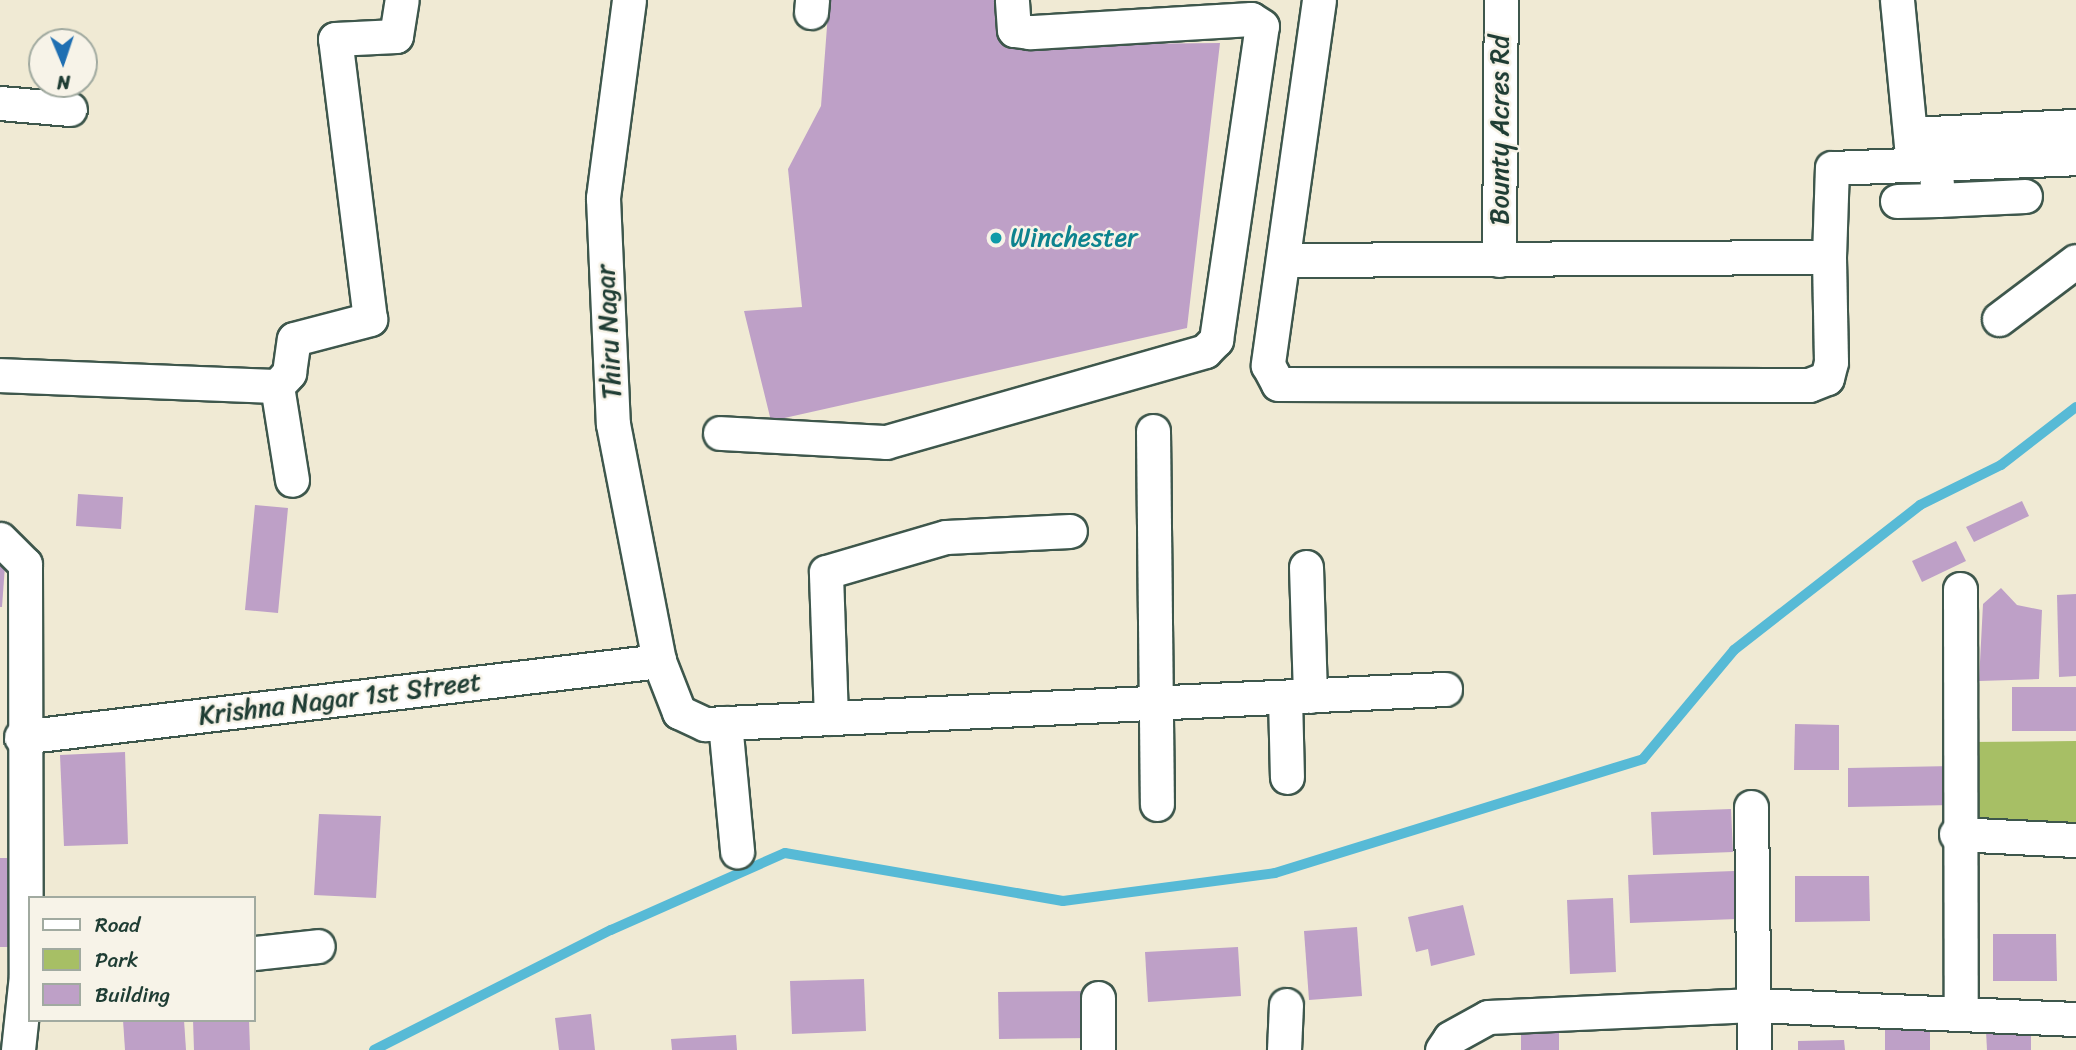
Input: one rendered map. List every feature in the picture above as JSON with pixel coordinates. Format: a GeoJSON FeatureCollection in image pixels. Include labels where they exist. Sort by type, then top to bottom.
{"type":"FeatureCollection","features":[{"type":"Feature","properties":{"kind":"street"},"geometry":{"type":"LineString","coordinates":[[0,376],[276,386],[289,373],[294,339],[370,319],[334,39],[396,36],[402,0]]}},
{"type":"Feature","properties":{"kind":"street","name":"Thiru Nagar"},"geometry":{"type":"LineString","coordinates":[[629,0],[603,198],[611,384],[659,661],[679,712],[705,724],[1445,689]]}},
{"type":"Feature","properties":{"kind":"street"},"geometry":{"type":"LineString","coordinates":[[720,433],[886,442],[1205,351],[1216,340],[1262,26],[1251,19],[1029,32],[1014,30],[1012,0]]}},
{"type":"Feature","properties":{"kind":"street"},"geometry":{"type":"LineString","coordinates":[[1319,0],[1285,260],[1268,365],[1278,384],[1809,385],[1827,379],[1831,362],[1829,257],[1832,168],[2076,126]]}},
{"type":"Feature","properties":{"kind":"street","name":"Bounty Acres Rd"},"geometry":{"type":"LineString","coordinates":[[1499,260],[1501,0]]}},
{"type":"Feature","properties":{"kind":"street"},"geometry":{"type":"LineString","coordinates":[[1897,0],[1919,153],[1938,200]]}},
{"type":"Feature","properties":{"kind":"street"},"geometry":{"type":"LineString","coordinates":[[0,103],[69,109]]}},
{"type":"Feature","properties":{"kind":"street"},"geometry":{"type":"LineString","coordinates":[[1919,153],[2076,158]]}},
{"type":"Feature","properties":{"kind":"street"},"geometry":{"type":"LineString","coordinates":[[1897,201],[2025,196]]}},
{"type":"Feature","properties":{"kind":"street"},"geometry":{"type":"LineString","coordinates":[[1285,260],[1829,257]]}},
{"type":"Feature","properties":{"kind":"street"},"geometry":{"type":"LineString","coordinates":[[1999,319],[2076,261]]}},
{"type":"Feature","properties":{"kind":"street"},"geometry":{"type":"LineString","coordinates":[[276,386],[292,480]]}},
{"type":"Feature","properties":{"kind":"street"},"geometry":{"type":"LineString","coordinates":[[1153,431],[1152,703],[1157,804]]}},
{"type":"Feature","properties":{"kind":"street"},"geometry":{"type":"LineString","coordinates":[[831,718],[826,572],[946,537],[1070,531]]}},
{"type":"Feature","properties":{"kind":"street"},"geometry":{"type":"LineString","coordinates":[[0,540],[25,564],[18,1050]]}},
{"type":"Feature","properties":{"kind":"street"},"geometry":{"type":"LineString","coordinates":[[1287,777],[1297,696],[1306,567]]}},
{"type":"Feature","properties":{"kind":"street"},"geometry":{"type":"LineString","coordinates":[[1960,589],[1956,834],[1961,1011]]}},
{"type":"Feature","properties":{"kind":"street","name":"Krishna Nagar 1st Street"},"geometry":{"type":"LineString","coordinates":[[21,737],[659,661]]}},
{"type":"Feature","properties":{"kind":"street"},"geometry":{"type":"LineString","coordinates":[[725,723],[737,851]]}},
{"type":"Feature","properties":{"kind":"street"},"geometry":{"type":"LineString","coordinates":[[1751,807],[1754,1050]]}},
{"type":"Feature","properties":{"kind":"street"},"geometry":{"type":"LineString","coordinates":[[1956,834],[2076,840]]}},
{"type":"Feature","properties":{"kind":"street"},"geometry":{"type":"LineString","coordinates":[[256,953],[318,946]]}},
{"type":"Feature","properties":{"kind":"street"},"geometry":{"type":"LineString","coordinates":[[1098,999],[1098,1050]]}},
{"type":"Feature","properties":{"kind":"street"},"geometry":{"type":"LineString","coordinates":[[1284,1050],[1286,1005]]}},
{"type":"Feature","properties":{"kind":"street"},"geometry":{"type":"LineString","coordinates":[[1442,1050],[1450,1038],[1488,1017],[1754,1005],[1961,1011],[2076,1019]]}},
{"type":"Feature","properties":{"kind":"green space"},"geometry":{"type":"Polygon","coordinates":[[[2076,741],[2076,827],[1972,821],[1970,742],[2076,741]]]}},
{"type":"Feature","properties":{"kind":"building","name":"Winchester"},"geometry":{"type":"Polygon","coordinates":[[[829,0],[1004,0],[1012,45],[1220,43],[1187,328],[771,421],[744,311],[802,307],[788,169],[821,106],[829,0]]]}},
{"type":"Feature","properties":{"kind":"building"},"geometry":{"type":"Polygon","coordinates":[[[78,494],[123,497],[121,529],[76,526],[78,494]]]}},
{"type":"Feature","properties":{"kind":"building"},"geometry":{"type":"Polygon","coordinates":[[[2022,501],[2029,516],[1974,542],[1966,527],[2022,501]]]}},
{"type":"Feature","properties":{"kind":"building"},"geometry":{"type":"Polygon","coordinates":[[[255,505],[288,508],[278,613],[245,610],[255,505]]]}},
{"type":"Feature","properties":{"kind":"building"},"geometry":{"type":"Polygon","coordinates":[[[1956,541],[1966,561],[1922,582],[1912,561],[1956,541]]]}},
{"type":"Feature","properties":{"kind":"building"},"geometry":{"type":"Polygon","coordinates":[[[0,552],[6,552],[2,607],[0,607],[0,552]]]}},
{"type":"Feature","properties":{"kind":"building"},"geometry":{"type":"Polygon","coordinates":[[[2001,588],[2017,605],[2042,610],[2039,679],[1979,681],[1983,604],[2001,588]]]}},
{"type":"Feature","properties":{"kind":"building"},"geometry":{"type":"Polygon","coordinates":[[[2076,594],[2076,676],[2059,677],[2057,595],[2076,594]]]}},
{"type":"Feature","properties":{"kind":"building"},"geometry":{"type":"Polygon","coordinates":[[[2012,687],[2076,687],[2076,731],[2012,731],[2012,687]]]}},
{"type":"Feature","properties":{"kind":"building"},"geometry":{"type":"Polygon","coordinates":[[[1795,724],[1839,725],[1839,770],[1794,770],[1795,724]]]}},
{"type":"Feature","properties":{"kind":"building"},"geometry":{"type":"Polygon","coordinates":[[[125,752],[128,844],[64,846],[60,755],[125,752]]]}},
{"type":"Feature","properties":{"kind":"building"},"geometry":{"type":"Polygon","coordinates":[[[1953,766],[1953,805],[1848,807],[1848,768],[1953,766]]]}},
{"type":"Feature","properties":{"kind":"building"},"geometry":{"type":"Polygon","coordinates":[[[1731,809],[1733,852],[1653,855],[1651,812],[1731,809]]]}},
{"type":"Feature","properties":{"kind":"building"},"geometry":{"type":"Polygon","coordinates":[[[319,814],[381,816],[376,898],[314,895],[319,814]]]}},
{"type":"Feature","properties":{"kind":"building"},"geometry":{"type":"Polygon","coordinates":[[[0,858],[15,858],[15,947],[0,947],[0,858]]]}},
{"type":"Feature","properties":{"kind":"building"},"geometry":{"type":"Polygon","coordinates":[[[1734,871],[1737,919],[1630,923],[1628,875],[1734,871]]]}},
{"type":"Feature","properties":{"kind":"building"},"geometry":{"type":"Polygon","coordinates":[[[1795,876],[1869,876],[1870,921],[1795,922],[1795,876]]]}},
{"type":"Feature","properties":{"kind":"building"},"geometry":{"type":"Polygon","coordinates":[[[1613,898],[1616,972],[1570,974],[1567,900],[1613,898]]]}},
{"type":"Feature","properties":{"kind":"building"},"geometry":{"type":"Polygon","coordinates":[[[1463,905],[1475,955],[1431,966],[1428,949],[1416,952],[1408,917],[1463,905]]]}},
{"type":"Feature","properties":{"kind":"building"},"geometry":{"type":"Polygon","coordinates":[[[1357,927],[1362,996],[1309,1000],[1304,931],[1357,927]]]}},
{"type":"Feature","properties":{"kind":"building"},"geometry":{"type":"Polygon","coordinates":[[[1993,934],[2056,934],[2057,981],[1993,981],[1993,934]]]}},
{"type":"Feature","properties":{"kind":"building"},"geometry":{"type":"Polygon","coordinates":[[[1238,947],[1241,996],[1148,1002],[1145,952],[1238,947]]]}},
{"type":"Feature","properties":{"kind":"building"},"geometry":{"type":"Polygon","coordinates":[[[864,979],[866,1031],[792,1034],[790,981],[864,979]]]}},
{"type":"Feature","properties":{"kind":"building"},"geometry":{"type":"Polygon","coordinates":[[[1093,991],[1093,1038],[999,1039],[998,992],[1093,991]]]}},
{"type":"Feature","properties":{"kind":"building"},"geometry":{"type":"Polygon","coordinates":[[[591,1014],[595,1050],[559,1050],[555,1018],[591,1014]]]}},
{"type":"Feature","properties":{"kind":"building"},"geometry":{"type":"Polygon","coordinates":[[[1559,1020],[1559,1050],[1521,1050],[1521,1021],[1559,1020]]]}},
{"type":"Feature","properties":{"kind":"building"},"geometry":{"type":"Polygon","coordinates":[[[123,1022],[184,1022],[186,1050],[125,1050],[123,1022]]]}},
{"type":"Feature","properties":{"kind":"building"},"geometry":{"type":"Polygon","coordinates":[[[193,1022],[249,1022],[250,1050],[194,1050],[193,1022]]]}},
{"type":"Feature","properties":{"kind":"building"},"geometry":{"type":"Polygon","coordinates":[[[1885,1029],[1930,1030],[1930,1050],[1885,1050],[1885,1029]]]}},
{"type":"Feature","properties":{"kind":"building"},"geometry":{"type":"Polygon","coordinates":[[[2031,1030],[2031,1050],[1987,1050],[1986,1031],[2031,1030]]]}},
{"type":"Feature","properties":{"kind":"building"},"geometry":{"type":"Polygon","coordinates":[[[736,1035],[737,1050],[672,1050],[671,1039],[736,1035]]]}},
{"type":"Feature","properties":{"kind":"building"},"geometry":{"type":"Polygon","coordinates":[[[1844,1040],[1845,1050],[1798,1050],[1798,1041],[1844,1040]]]}},
{"type":"Feature","properties":{"kind":"waterway"},"geometry":{"type":"LineString","coordinates":[[374,1050],[611,930],[785,853],[1063,901],[1275,873],[1643,759],[1734,650],[1920,505],[2001,465],[2076,407]]}},
{"type":"Feature","properties":{"kind":"place","name":"Winchester"},"geometry":{"type":"Point","coordinates":[996,238]}}]}
